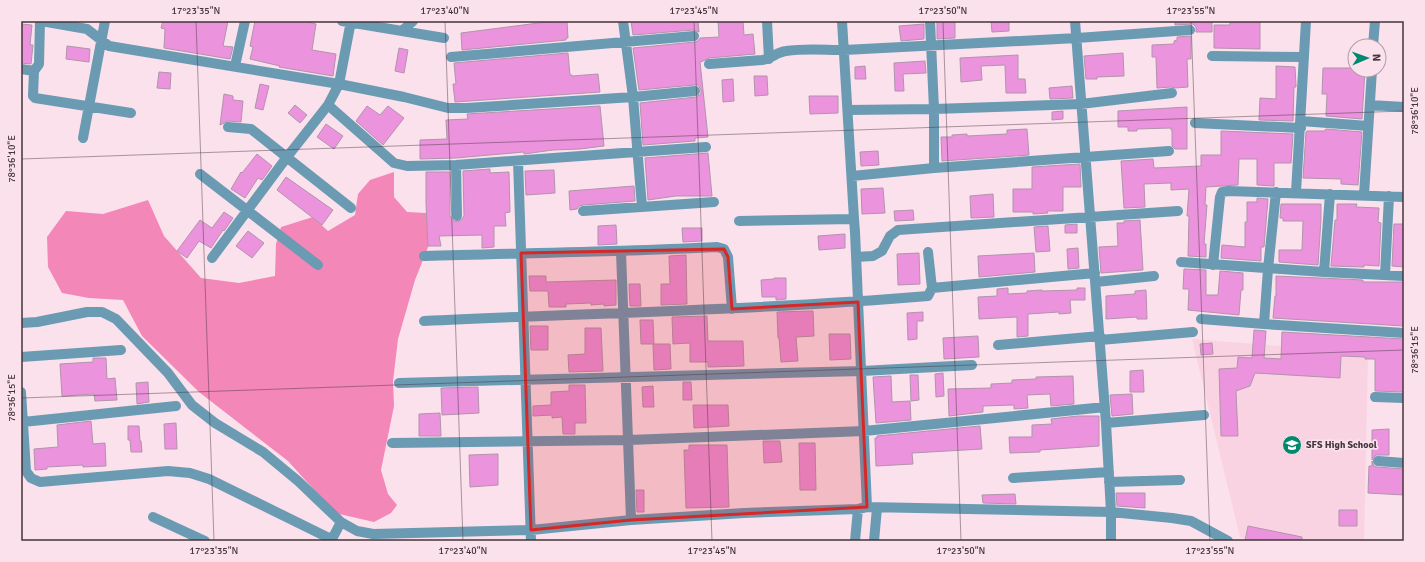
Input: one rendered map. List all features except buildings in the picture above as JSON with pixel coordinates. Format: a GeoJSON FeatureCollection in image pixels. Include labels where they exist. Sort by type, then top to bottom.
{"type":"FeatureCollection","features":[{"type":"Feature","properties":{"kind":"street"},"geometry":{"type":"LineString","coordinates":[[131,113],[36,98],[33,96],[34,71],[39,64],[41,21],[87,29],[108,46],[339,84],[404,97],[448,108],[633,97],[695,91]]}},
{"type":"Feature","properties":{"kind":"street"},"geometry":{"type":"LineString","coordinates":[[83,138],[105,21]]}},
{"type":"Feature","properties":{"kind":"street"},"geometry":{"type":"LineString","coordinates":[[235,66],[245,21]]}},
{"type":"Feature","properties":{"kind":"street"},"geometry":{"type":"LineString","coordinates":[[402,31],[413,21]]}},
{"type":"Feature","properties":{"kind":"street"},"geometry":{"type":"LineString","coordinates":[[623,21],[633,97],[642,207]]}},
{"type":"Feature","properties":{"kind":"street"},"geometry":{"type":"LineString","coordinates":[[767,21],[769,59]]}},
{"type":"Feature","properties":{"kind":"street"},"geometry":{"type":"LineString","coordinates":[[842,21],[852,176],[868,508],[875,536],[856,536],[868,508]]}},
{"type":"Feature","properties":{"kind":"street"},"geometry":{"type":"LineString","coordinates":[[930,21],[934,109],[934,168]]}},
{"type":"Feature","properties":{"kind":"street"},"geometry":{"type":"LineString","coordinates":[[1075,21],[1081,104],[1087,158],[1105,407],[1111,512],[1111,541]]}},
{"type":"Feature","properties":{"kind":"street"},"geometry":{"type":"LineString","coordinates":[[1296,192],[1306,21]]}},
{"type":"Feature","properties":{"kind":"street"},"geometry":{"type":"LineString","coordinates":[[1374,38],[1375,21]]}},
{"type":"Feature","properties":{"kind":"street"},"geometry":{"type":"LineString","coordinates":[[212,258],[286,157],[328,105],[339,84],[348,22],[444,38]]}},
{"type":"Feature","properties":{"kind":"street"},"geometry":{"type":"LineString","coordinates":[[710,64],[769,59],[777,53],[784,51],[807,49],[844,50],[931,46],[1190,30]]}},
{"type":"Feature","properties":{"kind":"street"},"geometry":{"type":"LineString","coordinates":[[450,57],[694,36]]}},
{"type":"Feature","properties":{"kind":"street"},"geometry":{"type":"LineString","coordinates":[[1212,56],[1304,58]]}},
{"type":"Feature","properties":{"kind":"street"},"geometry":{"type":"LineString","coordinates":[[21,70],[34,71]]}},
{"type":"Feature","properties":{"kind":"street"},"geometry":{"type":"LineString","coordinates":[[1364,195],[1372,78]]}},
{"type":"Feature","properties":{"kind":"street"},"geometry":{"type":"LineString","coordinates":[[848,110],[934,109],[1081,104],[1172,92]]}},
{"type":"Feature","properties":{"kind":"street"},"geometry":{"type":"LineString","coordinates":[[328,105],[394,163],[407,166],[456,165],[706,147]]}},
{"type":"Feature","properties":{"kind":"street"},"geometry":{"type":"LineString","coordinates":[[1370,105],[1404,107]]}},
{"type":"Feature","properties":{"kind":"street"},"geometry":{"type":"LineString","coordinates":[[1195,122],[1368,126]]}},
{"type":"Feature","properties":{"kind":"street"},"geometry":{"type":"LineString","coordinates":[[228,127],[251,129],[351,208]]}},
{"type":"Feature","properties":{"kind":"street"},"geometry":{"type":"LineString","coordinates":[[852,176],[934,168],[1169,152]]}},
{"type":"Feature","properties":{"kind":"street"},"geometry":{"type":"LineString","coordinates":[[518,161],[531,541]]}},
{"type":"Feature","properties":{"kind":"street"},"geometry":{"type":"LineString","coordinates":[[456,165],[457,216]]}},
{"type":"Feature","properties":{"kind":"street"},"geometry":{"type":"LineString","coordinates":[[200,174],[318,265]]}},
{"type":"Feature","properties":{"kind":"street"},"geometry":{"type":"LineString","coordinates":[[1213,265],[1220,197],[1222,192],[1296,192],[1404,197]]}},
{"type":"Feature","properties":{"kind":"street"},"geometry":{"type":"LineString","coordinates":[[1264,324],[1276,192]]}},
{"type":"Feature","properties":{"kind":"street"},"geometry":{"type":"LineString","coordinates":[[1324,272],[1330,194]]}},
{"type":"Feature","properties":{"kind":"street"},"geometry":{"type":"LineString","coordinates":[[1385,275],[1389,196]]}},
{"type":"Feature","properties":{"kind":"street"},"geometry":{"type":"LineString","coordinates":[[583,211],[714,202]]}},
{"type":"Feature","properties":{"kind":"street"},"geometry":{"type":"LineString","coordinates":[[856,258],[872,256],[882,251],[890,236],[898,230],[1178,211]]}},
{"type":"Feature","properties":{"kind":"street"},"geometry":{"type":"LineString","coordinates":[[739,221],[854,219]]}},
{"type":"Feature","properties":{"kind":"street"},"geometry":{"type":"LineString","coordinates":[[424,256],[621,252],[717,247],[724,249],[728,257],[732,309]]}},
{"type":"Feature","properties":{"kind":"street"},"geometry":{"type":"LineString","coordinates":[[621,252],[631,520]]}},
{"type":"Feature","properties":{"kind":"street"},"geometry":{"type":"LineString","coordinates":[[424,321],[732,309],[858,302],[928,296],[932,288],[928,252]]}},
{"type":"Feature","properties":{"kind":"street"},"geometry":{"type":"LineString","coordinates":[[1181,262],[1268,269],[1404,276]]}},
{"type":"Feature","properties":{"kind":"street"},"geometry":{"type":"LineString","coordinates":[[932,288],[1154,276]]}},
{"type":"Feature","properties":{"kind":"street"},"geometry":{"type":"LineString","coordinates":[[21,323],[37,322],[87,312],[102,312],[116,319],[168,373],[192,405],[215,423],[263,452],[298,481],[341,522],[357,530],[373,534],[531,530],[631,520],[744,512],[868,508],[1111,512],[1191,521],[1228,541]]}},
{"type":"Feature","properties":{"kind":"street"},"geometry":{"type":"LineString","coordinates":[[1201,319],[1404,333]]}},
{"type":"Feature","properties":{"kind":"street"},"geometry":{"type":"LineString","coordinates":[[998,345],[1193,332]]}},
{"type":"Feature","properties":{"kind":"street"},"geometry":{"type":"LineString","coordinates":[[21,357],[121,350]]}},
{"type":"Feature","properties":{"kind":"street"},"geometry":{"type":"LineString","coordinates":[[398,383],[862,371],[972,365]]}},
{"type":"Feature","properties":{"kind":"street"},"geometry":{"type":"LineString","coordinates":[[21,392],[26,471],[31,478],[40,482],[168,470],[190,473],[209,479],[331,540],[341,522]]}},
{"type":"Feature","properties":{"kind":"street"},"geometry":{"type":"LineString","coordinates":[[1375,397],[1404,398]]}},
{"type":"Feature","properties":{"kind":"street"},"geometry":{"type":"LineString","coordinates":[[23,422],[176,406]]}},
{"type":"Feature","properties":{"kind":"street"},"geometry":{"type":"LineString","coordinates":[[392,443],[628,440],[864,431],[1105,407]]}},
{"type":"Feature","properties":{"kind":"street"},"geometry":{"type":"LineString","coordinates":[[1106,423],[1204,415]]}},
{"type":"Feature","properties":{"kind":"street"},"geometry":{"type":"LineString","coordinates":[[1378,462],[1404,463]]}},
{"type":"Feature","properties":{"kind":"street"},"geometry":{"type":"LineString","coordinates":[[1013,478],[1109,472]]}},
{"type":"Feature","properties":{"kind":"street"},"geometry":{"type":"LineString","coordinates":[[1109,482],[1180,480]]}},
{"type":"Feature","properties":{"kind":"street"},"geometry":{"type":"LineString","coordinates":[[153,517],[205,541]]}},
{"type":"Feature","properties":{"kind":"highlighted area"},"geometry":{"type":"Polygon","coordinates":[[[724,249],[728,257],[732,309],[858,302],[867,507],[631,520],[531,530],[521,253],[724,249]]]}},
{"type":"Feature","properties":{"kind":"shaded area"},"geometry":{"type":"Polygon","coordinates":[[[394,172],[394,197],[407,212],[426,213],[430,242],[415,280],[398,339],[393,381],[394,406],[381,470],[388,494],[397,505],[391,513],[374,522],[335,513],[288,461],[199,392],[142,336],[123,300],[89,298],[62,293],[48,267],[47,237],[66,211],[103,214],[148,200],[164,236],[201,278],[239,283],[275,276],[276,244],[281,227],[313,217],[328,231],[355,215],[358,194],[370,180],[394,172]]]}},
{"type":"Feature","properties":{"kind":"shaded area","name":"SFS High School"},"geometry":{"type":"Polygon","coordinates":[[[1192,339],[1368,353],[1364,541],[1248,541],[1240,537],[1192,339]]]}},
{"type":"Feature","properties":{"kind":"place","name":"SFS High School"},"geometry":{"type":"Point","coordinates":[1292,445]}}]}
